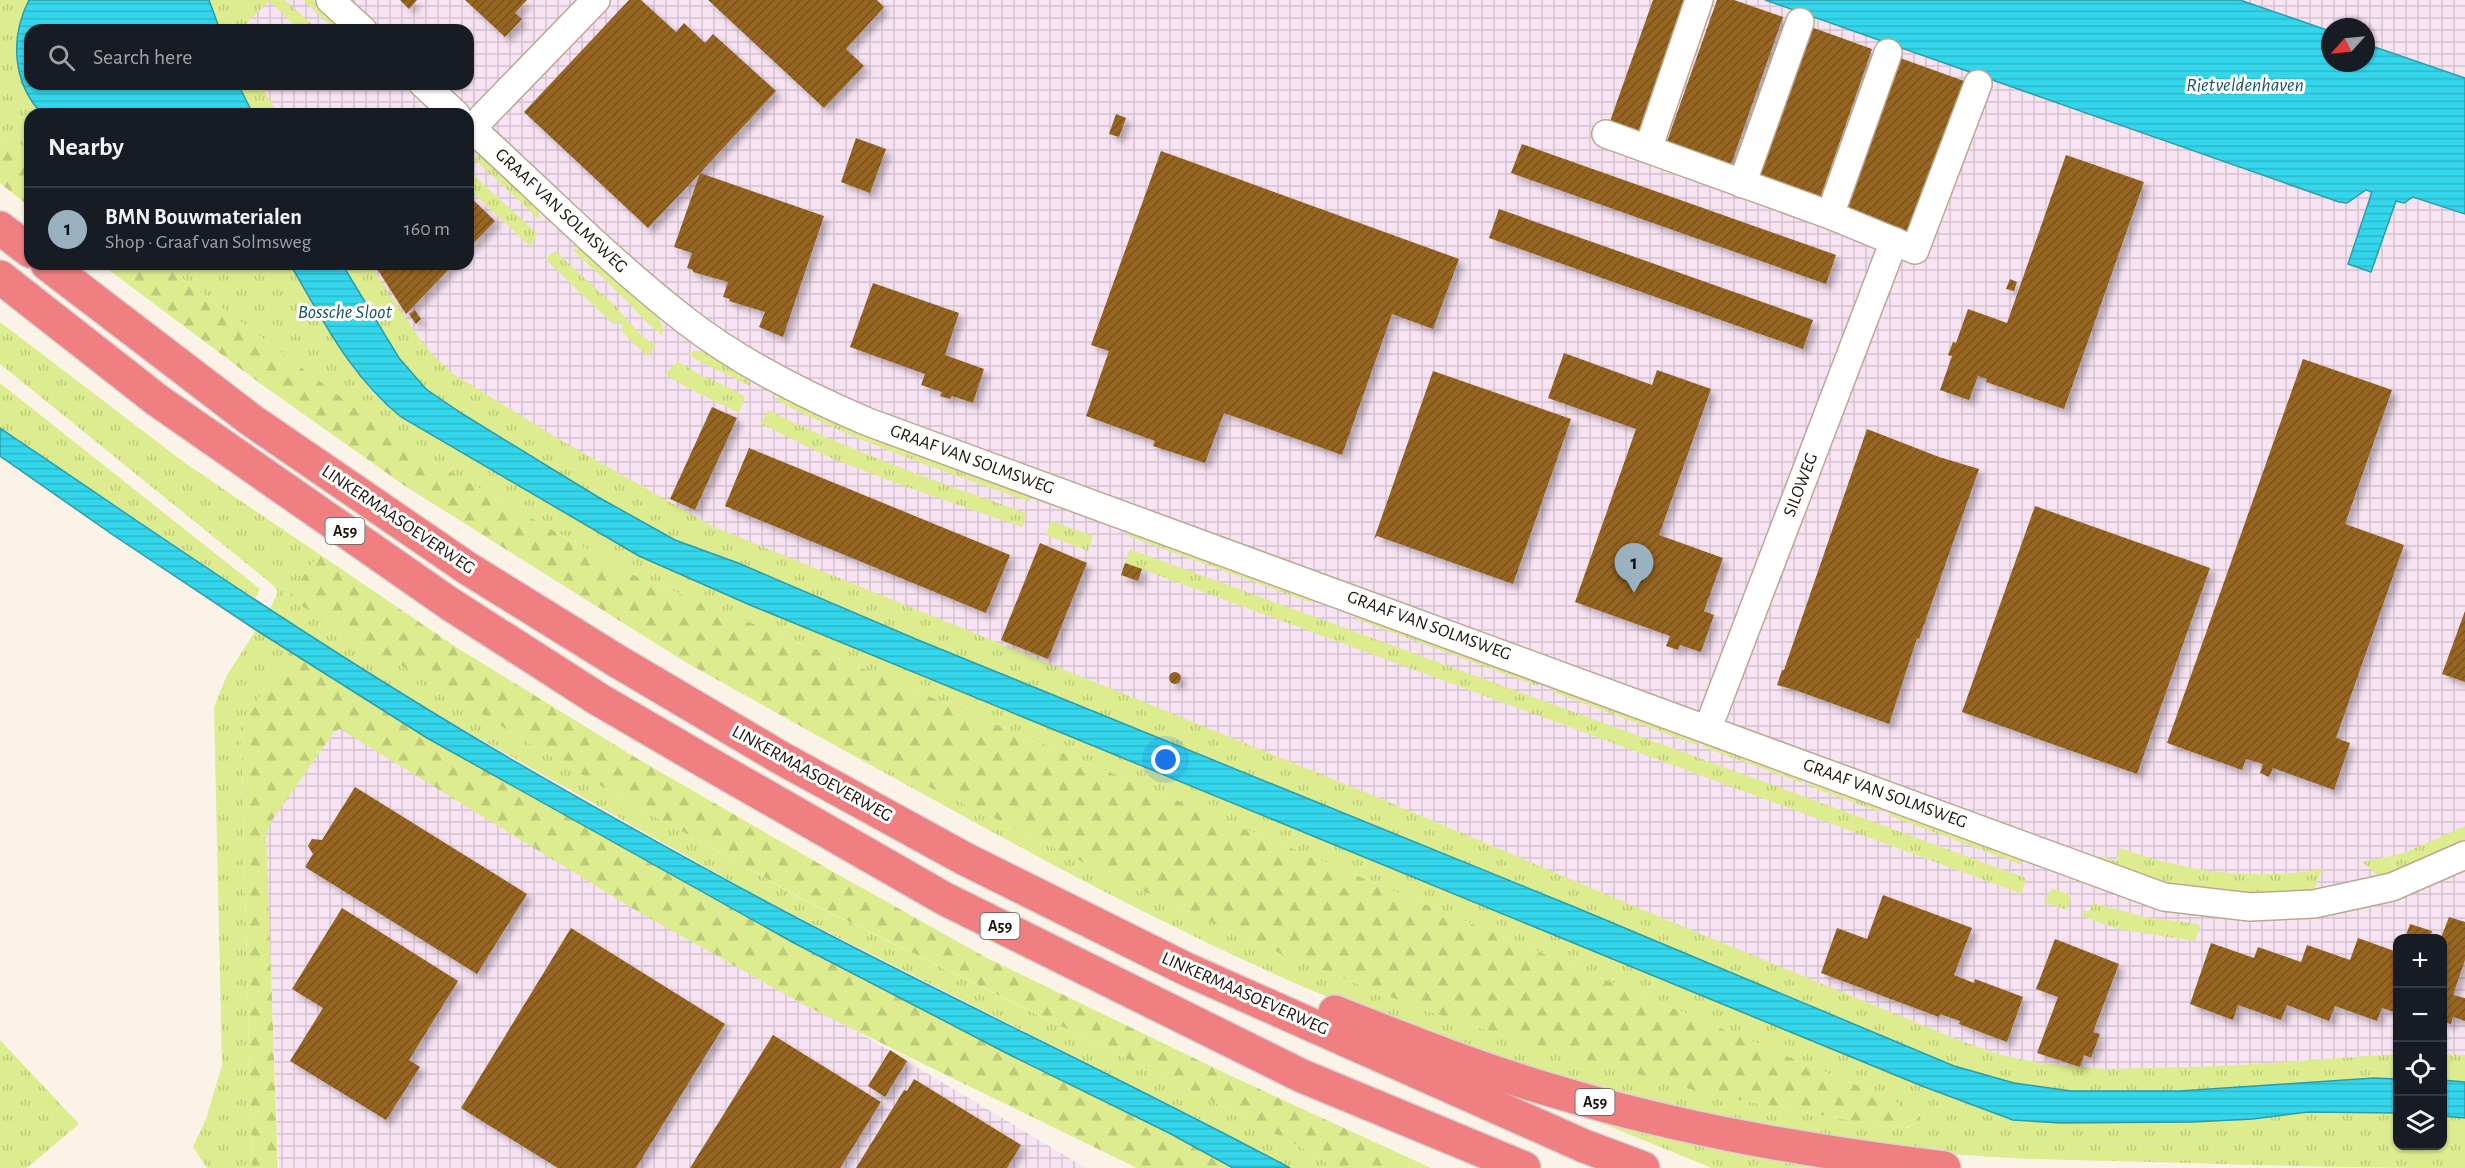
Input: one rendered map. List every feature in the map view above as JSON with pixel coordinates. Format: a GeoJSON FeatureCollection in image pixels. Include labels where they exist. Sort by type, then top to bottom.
{"type":"FeatureCollection","features":[{"type":"Feature","properties":{"kind":"highway"},"geometry":{"type":"LineString","coordinates":[[0,228],[24,246]]}},
{"type":"Feature","properties":{"kind":"highway","name":"LINKERMAASOEVERWEG"},"geometry":{"type":"LineString","coordinates":[[55,270],[251,420],[467,568],[597,649],[781,758],[965,859],[1186,969],[1584,1146],[1643,1168]]}},
{"type":"Feature","properties":{"kind":"highway","name":"A59"},"geometry":{"type":"LineString","coordinates":[[0,277],[166,406],[450,604],[598,699],[945,899],[1302,1076],[1524,1168]]}},
{"type":"Feature","properties":{"kind":"highway","name":"A59"},"geometry":{"type":"LineString","coordinates":[[1186,969],[1261,983],[1424,1047],[1568,1095],[1687,1126],[1823,1152],[1944,1168]]}},
{"type":"Feature","properties":{"kind":"highway","name":"A59"},"geometry":{"type":"LineString","coordinates":[[1302,1076],[1373,1124],[1466,1168]]}},
{"type":"Feature","properties":{"kind":"street"},"geometry":{"type":"LineString","coordinates":[[474,114],[596,0]]}},
{"type":"Feature","properties":{"kind":"street"},"geometry":{"type":"LineString","coordinates":[[1648,149],[1699,0]]}},
{"type":"Feature","properties":{"kind":"street"},"geometry":{"type":"LineString","coordinates":[[1742,184],[1800,21]]}},
{"type":"Feature","properties":{"kind":"street"},"geometry":{"type":"LineString","coordinates":[[1830,215],[1888,53]]}},
{"type":"Feature","properties":{"kind":"street"},"geometry":{"type":"LineString","coordinates":[[1606,134],[1830,215],[1915,250],[1978,84]]}},
{"type":"Feature","properties":{"kind":"street","name":"GRAAF VAN SOLMSWEG"},"geometry":{"type":"LineString","coordinates":[[430,90],[450,108]]}},
{"type":"Feature","properties":{"kind":"street","name":"GRAAF VAN SOLMSWEG"},"geometry":{"type":"LineString","coordinates":[[474,130],[627,272],[687,321],[744,359],[805,395],[868,422],[2164,897],[2250,907],[2314,904],[2392,887],[2465,855]]}},
{"type":"Feature","properties":{"kind":"street","name":"SILOWEG"},"geometry":{"type":"LineString","coordinates":[[1708,728],[1894,241]]}},
{"type":"Feature","properties":{"kind":"shaded area"},"geometry":{"type":"Polygon","coordinates":[[[223,0],[2465,0],[2465,1066],[2447,1066],[2447,934],[2393,934],[2393,1067],[2017,1073],[690,530],[438,373],[374,270],[474,270],[474,108],[273,108],[262,90],[474,90],[474,24],[225,24],[223,0]]]}},
{"type":"Feature","properties":{"kind":"shaded area"},"geometry":{"type":"Polygon","coordinates":[[[337,721],[1086,1168],[279,1168],[264,807],[337,721]]]}},
{"type":"Feature","properties":{"kind":"green space"},"geometry":{"type":"Polygon","coordinates":[[[0,0],[29,0],[19,29],[17,59],[24,90],[37,108],[24,108],[24,156],[0,136],[0,0]]]}},
{"type":"Feature","properties":{"kind":"green space"},"geometry":{"type":"Polygon","coordinates":[[[209,0],[285,0],[311,24],[293,24],[269,1],[246,24],[218,24],[209,0]]]}},
{"type":"Feature","properties":{"kind":"green space"},"geometry":{"type":"Polygon","coordinates":[[[303,0],[313,0],[339,24],[329,24],[303,0]]]}},
{"type":"Feature","properties":{"kind":"green space"},"geometry":{"type":"Polygon","coordinates":[[[241,90],[264,90],[274,108],[250,108],[241,90]]]}},
{"type":"Feature","properties":{"kind":"green space"},"geometry":{"type":"Polygon","coordinates":[[[0,136],[24,156],[24,202],[0,183],[0,136]]]}},
{"type":"Feature","properties":{"kind":"green space"},"geometry":{"type":"Polygon","coordinates":[[[478,153],[539,210],[539,219],[475,160],[478,153]]]}},
{"type":"Feature","properties":{"kind":"green space"},"geometry":{"type":"Polygon","coordinates":[[[474,175],[538,234],[530,246],[474,194],[474,175]]]}},
{"type":"Feature","properties":{"kind":"green space"},"geometry":{"type":"Polygon","coordinates":[[[580,248],[655,312],[663,328],[662,335],[572,249],[580,248]]]}},
{"type":"Feature","properties":{"kind":"green space"},"geometry":{"type":"Polygon","coordinates":[[[555,251],[614,305],[641,335],[656,346],[647,356],[620,330],[623,326],[618,321],[614,325],[545,259],[555,251]]]}},
{"type":"Feature","properties":{"kind":"green space"},"geometry":{"type":"Polygon","coordinates":[[[109,270],[171,270],[409,448],[626,572],[847,662],[1880,1095],[1918,1112],[1919,1118],[1910,1126],[1888,1127],[1711,1095],[1511,1038],[1421,1009],[1267,948],[1123,882],[947,795],[847,752],[687,663],[405,486],[261,384],[109,270]]]}},
{"type":"Feature","properties":{"kind":"green space"},"geometry":{"type":"Polygon","coordinates":[[[171,270],[294,270],[349,362],[371,391],[401,418],[639,556],[750,605],[1922,1086],[2013,1120],[2253,1119],[2308,1112],[2393,1113],[2393,1150],[2447,1150],[2447,1116],[2465,1118],[2465,1168],[2053,1160],[1925,1152],[1852,1142],[1724,1117],[1606,1090],[1489,1056],[1318,993],[1198,938],[1021,847],[847,752],[947,795],[1123,882],[1267,948],[1421,1009],[1511,1038],[1712,1095],[1888,1127],[1907,1128],[1915,1124],[1920,1115],[1880,1095],[847,662],[626,572],[409,448],[171,270]]]}},
{"type":"Feature","properties":{"kind":"green space"},"geometry":{"type":"Polygon","coordinates":[[[346,270],[374,270],[417,335],[452,373],[557,438],[714,527],[1372,795],[1961,1041],[2001,1055],[2039,1063],[2106,1069],[2224,1066],[2393,1054],[2393,1079],[2374,1078],[2180,1091],[2071,1091],[2014,1083],[1954,1066],[1577,908],[918,640],[738,563],[675,540],[598,497],[426,389],[399,358],[346,270]]]}},
{"type":"Feature","properties":{"kind":"green space"},"geometry":{"type":"Polygon","coordinates":[[[0,322],[185,463],[319,554],[288,598],[606,789],[804,900],[1187,1088],[1337,1168],[1290,1168],[1196,1118],[764,900],[406,697],[270,609],[278,592],[273,585],[0,364],[0,322]]]}},
{"type":"Feature","properties":{"kind":"green space"},"geometry":{"type":"Polygon","coordinates":[[[694,351],[709,353],[730,364],[749,377],[750,386],[688,354],[694,351]]]}},
{"type":"Feature","properties":{"kind":"green space"},"geometry":{"type":"Polygon","coordinates":[[[678,361],[745,397],[739,413],[665,374],[678,361]]]}},
{"type":"Feature","properties":{"kind":"green space"},"geometry":{"type":"Polygon","coordinates":[[[0,383],[260,589],[255,599],[0,428],[0,383]]]}},
{"type":"Feature","properties":{"kind":"green space"},"geometry":{"type":"Polygon","coordinates":[[[782,396],[1026,492],[1031,502],[900,455],[836,429],[774,399],[782,396]]]}},
{"type":"Feature","properties":{"kind":"green space"},"geometry":{"type":"Polygon","coordinates":[[[768,410],[863,453],[1026,513],[1022,527],[833,459],[761,424],[768,410]]]}},
{"type":"Feature","properties":{"kind":"green space"},"geometry":{"type":"Polygon","coordinates":[[[1051,521],[1093,536],[1088,551],[1046,535],[1051,521]]]}},
{"type":"Feature","properties":{"kind":"green space"},"geometry":{"type":"Polygon","coordinates":[[[1132,532],[1314,598],[1309,602],[1128,536],[1132,532]]]}},
{"type":"Feature","properties":{"kind":"green space"},"geometry":{"type":"Polygon","coordinates":[[[1130,549],[2026,878],[2022,894],[1125,563],[1130,549]]]}},
{"type":"Feature","properties":{"kind":"green space"},"geometry":{"type":"Polygon","coordinates":[[[319,554],[459,649],[638,759],[837,874],[987,958],[1229,1075],[1370,1140],[1409,1168],[1337,1168],[1187,1088],[805,900],[606,789],[288,598],[319,554]]]}},
{"type":"Feature","properties":{"kind":"green space"},"geometry":{"type":"Polygon","coordinates":[[[1358,615],[1542,680],[1537,686],[1356,619],[1358,615]]]}},
{"type":"Feature","properties":{"kind":"green space"},"geometry":{"type":"Polygon","coordinates":[[[256,630],[290,652],[241,725],[252,1168],[207,1168],[193,1147],[206,1119],[222,1065],[214,707],[227,675],[256,630]]]}},
{"type":"Feature","properties":{"kind":"green space"},"geometry":{"type":"Polygon","coordinates":[[[290,652],[427,738],[794,943],[1012,1056],[1169,1133],[1233,1168],[1137,1168],[938,1071],[808,1007],[637,911],[340,729],[334,732],[271,822],[266,835],[278,1168],[252,1168],[241,725],[290,652]]]}},
{"type":"Feature","properties":{"kind":"green space"},"geometry":{"type":"Polygon","coordinates":[[[1553,684],[1699,738],[1697,745],[1558,694],[1551,689],[1553,684]]]}},
{"type":"Feature","properties":{"kind":"green space"},"geometry":{"type":"Polygon","coordinates":[[[1706,741],[1804,777],[1802,783],[1703,747],[1706,741]]]}},
{"type":"Feature","properties":{"kind":"green space"},"geometry":{"type":"Polygon","coordinates":[[[1811,779],[1882,806],[1880,812],[1808,786],[1811,779]]]}},
{"type":"Feature","properties":{"kind":"green space"},"geometry":{"type":"Polygon","coordinates":[[[1890,809],[2020,857],[2022,865],[1888,815],[1890,809]]]}},
{"type":"Feature","properties":{"kind":"green space"},"geometry":{"type":"Polygon","coordinates":[[[2465,826],[2465,845],[2382,879],[2362,862],[2404,853],[2465,826]]]}},
{"type":"Feature","properties":{"kind":"green space"},"geometry":{"type":"Polygon","coordinates":[[[2120,848],[2170,863],[2220,872],[2271,874],[2322,869],[2313,893],[2260,896],[2178,886],[2100,860],[2102,856],[2116,861],[2120,848]]]}},
{"type":"Feature","properties":{"kind":"green space"},"geometry":{"type":"Polygon","coordinates":[[[2052,888],[2071,895],[2067,910],[2044,902],[2052,888]]]}},
{"type":"Feature","properties":{"kind":"green space"},"geometry":{"type":"Polygon","coordinates":[[[2093,903],[2145,917],[2198,924],[2200,927],[2195,941],[2117,929],[2082,916],[2083,910],[2089,912],[2093,903]]]}},
{"type":"Feature","properties":{"kind":"green space"},"geometry":{"type":"Polygon","coordinates":[[[0,1040],[79,1124],[27,1168],[0,1168],[0,1040]]]}},
{"type":"Feature","properties":{"kind":"green space"},"geometry":{"type":"Polygon","coordinates":[[[2447,1054],[2465,1055],[2465,1082],[2447,1080],[2447,1054]]]}},
{"type":"Feature","properties":{"kind":"green space"},"geometry":{"type":"Polygon","coordinates":[[[1500,1082],[1878,1168],[1712,1168],[1500,1082]]]}},
{"type":"Feature","properties":{"kind":"green space"},"geometry":{"type":"Polygon","coordinates":[[[1370,1140],[1431,1168],[1409,1168],[1370,1140]]]}},
{"type":"Feature","properties":{"kind":"water"},"geometry":{"type":"Polygon","coordinates":[[[29,0],[209,0],[218,24],[24,24],[24,85],[17,59],[19,29],[29,0]]]}},
{"type":"Feature","properties":{"kind":"water","name":"Rietveldenhaven"},"geometry":{"type":"Polygon","coordinates":[[[1765,0],[2240,0],[2321,28],[2321,72],[2375,72],[2375,47],[2465,78],[2465,214],[2413,197],[2404,203],[2396,201],[2371,272],[2348,264],[2372,192],[2366,190],[2347,203],[1765,0]]]}},
{"type":"Feature","properties":{"kind":"water"},"geometry":{"type":"Polygon","coordinates":[[[26,90],[241,90],[250,108],[37,108],[26,90]]]}},
{"type":"Feature","properties":{"kind":"water","name":"Bossche Sloot"},"geometry":{"type":"Polygon","coordinates":[[[293,270],[346,270],[399,358],[426,389],[598,497],[675,540],[738,563],[918,640],[1577,908],[1954,1066],[2014,1083],[2071,1091],[2180,1091],[2374,1078],[2393,1079],[2393,1113],[2308,1112],[2253,1119],[2193,1122],[2060,1123],[2013,1120],[1922,1086],[750,605],[639,556],[401,417],[367,384],[339,346],[293,270]]]}},
{"type":"Feature","properties":{"kind":"water"},"geometry":{"type":"Polygon","coordinates":[[[0,428],[303,631],[538,775],[828,934],[1290,1168],[1233,1168],[1169,1133],[1012,1056],[794,943],[427,738],[256,630],[113,535],[0,456],[0,428]]]}},
{"type":"Feature","properties":{"kind":"water"},"geometry":{"type":"Polygon","coordinates":[[[2447,1080],[2465,1082],[2465,1118],[2447,1116],[2447,1080]]]}},
{"type":"Feature","properties":{"kind":"building"},"geometry":{"type":"Polygon","coordinates":[[[400,0],[417,0],[409,9],[400,0]]]}},
{"type":"Feature","properties":{"kind":"building"},"geometry":{"type":"Polygon","coordinates":[[[465,0],[527,0],[515,13],[522,19],[505,37],[465,0]]]}},
{"type":"Feature","properties":{"kind":"building"},"geometry":{"type":"Polygon","coordinates":[[[629,0],[641,0],[676,32],[684,23],[705,43],[713,34],[776,91],[648,228],[524,112],[629,0]]]}},
{"type":"Feature","properties":{"kind":"building"},"geometry":{"type":"Polygon","coordinates":[[[708,0],[877,0],[884,7],[846,49],[864,66],[824,108],[708,0]]]}},
{"type":"Feature","properties":{"kind":"building"},"geometry":{"type":"Polygon","coordinates":[[[1653,0],[1686,0],[1637,138],[1608,127],[1653,0]]]}},
{"type":"Feature","properties":{"kind":"building"},"geometry":{"type":"Polygon","coordinates":[[[1717,0],[1734,0],[1783,17],[1729,170],[1665,147],[1717,0]]]}},
{"type":"Feature","properties":{"kind":"building"},"geometry":{"type":"Polygon","coordinates":[[[1811,27],[1872,49],[1819,201],[1757,179],[1811,27]]]}},
{"type":"Feature","properties":{"kind":"building"},"geometry":{"type":"Polygon","coordinates":[[[1900,58],[1964,81],[1910,234],[1846,211],[1900,58]]]}},
{"type":"Feature","properties":{"kind":"building"},"geometry":{"type":"Polygon","coordinates":[[[1116,114],[1126,118],[1119,137],[1109,134],[1116,114]]]}},
{"type":"Feature","properties":{"kind":"building"},"geometry":{"type":"Polygon","coordinates":[[[856,138],[886,149],[870,193],[841,182],[856,138]]]}},
{"type":"Feature","properties":{"kind":"building"},"geometry":{"type":"Polygon","coordinates":[[[1522,144],[1836,255],[1826,284],[1511,173],[1522,144]]]}},
{"type":"Feature","properties":{"kind":"building"},"geometry":{"type":"Polygon","coordinates":[[[1161,151],[1459,259],[1433,329],[1392,314],[1342,455],[1224,413],[1205,463],[1153,446],[1155,441],[1086,416],[1109,351],[1091,345],[1161,151]]]}},
{"type":"Feature","properties":{"kind":"building"},"geometry":{"type":"Polygon","coordinates":[[[2066,155],[2144,182],[2064,409],[1986,382],[1987,379],[1978,376],[1969,400],[1940,390],[1952,356],[1948,355],[1953,342],[1956,343],[1968,309],[2007,323],[2066,155]]]}},
{"type":"Feature","properties":{"kind":"building"},"geometry":{"type":"Polygon","coordinates":[[[700,173],[824,216],[783,337],[759,327],[765,312],[723,297],[728,282],[693,272],[687,268],[692,253],[674,247],[700,173]]]}},
{"type":"Feature","properties":{"kind":"building"},"geometry":{"type":"Polygon","coordinates":[[[474,201],[495,221],[474,243],[474,201]]]}},
{"type":"Feature","properties":{"kind":"building"},"geometry":{"type":"Polygon","coordinates":[[[1499,209],[1813,320],[1803,349],[1489,238],[1499,209]]]}},
{"type":"Feature","properties":{"kind":"building"},"geometry":{"type":"Polygon","coordinates":[[[378,270],[448,270],[406,314],[378,270]]]}},
{"type":"Feature","properties":{"kind":"building"},"geometry":{"type":"Polygon","coordinates":[[[2010,279],[2017,282],[2014,291],[2006,289],[2010,279]]]}},
{"type":"Feature","properties":{"kind":"building"},"geometry":{"type":"Polygon","coordinates":[[[873,283],[959,313],[945,355],[984,369],[973,403],[952,396],[950,399],[940,396],[942,392],[921,385],[925,374],[850,347],[873,283]]]}},
{"type":"Feature","properties":{"kind":"building"},"geometry":{"type":"Polygon","coordinates":[[[415,310],[421,319],[416,324],[409,314],[415,310]]]}},
{"type":"Feature","properties":{"kind":"building"},"geometry":{"type":"Polygon","coordinates":[[[1564,353],[1652,385],[1657,370],[1711,389],[1659,535],[1723,558],[1704,611],[1714,615],[1701,652],[1680,645],[1678,650],[1666,646],[1670,636],[1575,602],[1636,429],[1548,398],[1564,353]]]}},
{"type":"Feature","properties":{"kind":"building"},"geometry":{"type":"Polygon","coordinates":[[[2303,359],[2392,390],[2345,524],[2404,545],[2336,738],[2350,743],[2334,790],[2273,768],[2269,777],[2260,773],[2263,764],[2246,759],[2242,770],[2167,743],[2303,359]]]}},
{"type":"Feature","properties":{"kind":"building"},"geometry":{"type":"Polygon","coordinates":[[[1433,371],[1571,419],[1513,584],[1377,536],[1374,539],[1433,371]]]}},
{"type":"Feature","properties":{"kind":"building"},"geometry":{"type":"Polygon","coordinates":[[[712,407],[737,418],[695,510],[670,499],[712,407]]]}},
{"type":"Feature","properties":{"kind":"building"},"geometry":{"type":"Polygon","coordinates":[[[1867,429],[1939,457],[1979,469],[1919,639],[1917,638],[1889,724],[1777,685],[1867,429]]]}},
{"type":"Feature","properties":{"kind":"building"},"geometry":{"type":"Polygon","coordinates":[[[749,448],[1010,555],[986,613],[725,506],[749,448]]]}},
{"type":"Feature","properties":{"kind":"building"},"geometry":{"type":"Polygon","coordinates":[[[2035,506],[2210,568],[2137,774],[1962,712],[2035,506]]]}},
{"type":"Feature","properties":{"kind":"building"},"geometry":{"type":"Polygon","coordinates":[[[1040,543],[1087,563],[1048,659],[1001,640],[1040,543]]]}},
{"type":"Feature","properties":{"kind":"building"},"geometry":{"type":"Polygon","coordinates":[[[1125,563],[1142,569],[1138,581],[1121,575],[1125,563]]]}},
{"type":"Feature","properties":{"kind":"building"},"geometry":{"type":"Polygon","coordinates":[[[2465,611],[2465,682],[2442,674],[2465,611]]]}},
{"type":"Feature","properties":{"kind":"building"},"geometry":{"type":"Polygon","coordinates":[[[1177,672],[1180,673],[1180,683],[1173,684],[1170,683],[1169,676],[1170,673],[1177,672]]]}},
{"type":"Feature","properties":{"kind":"building"},"geometry":{"type":"Polygon","coordinates":[[[355,787],[527,894],[477,974],[305,867],[313,854],[308,846],[312,839],[322,840],[355,787]]]}},
{"type":"Feature","properties":{"kind":"building"},"geometry":{"type":"Polygon","coordinates":[[[1883,895],[1972,928],[1954,975],[1974,983],[1975,979],[2023,997],[2007,1042],[1959,1024],[1960,1021],[1940,1014],[1939,1017],[1821,973],[1837,928],[1867,939],[1883,895]]]}},
{"type":"Feature","properties":{"kind":"building"},"geometry":{"type":"Polygon","coordinates":[[[342,908],[458,981],[409,1060],[420,1067],[386,1120],[290,1061],[323,1008],[292,989],[342,908]]]}},
{"type":"Feature","properties":{"kind":"building"},"geometry":{"type":"Polygon","coordinates":[[[2449,917],[2465,922],[2465,960],[2453,995],[2465,998],[2465,1021],[2453,1017],[2451,1024],[2447,1023],[2447,934],[2443,934],[2449,917]]]}},
{"type":"Feature","properties":{"kind":"building"},"geometry":{"type":"Polygon","coordinates":[[[2410,924],[2432,931],[2431,934],[2406,934],[2410,924]]]}},
{"type":"Feature","properties":{"kind":"building"},"geometry":{"type":"Polygon","coordinates":[[[571,928],[725,1024],[636,1168],[558,1168],[461,1108],[571,928]]]}},
{"type":"Feature","properties":{"kind":"building"},"geometry":{"type":"Polygon","coordinates":[[[2358,938],[2393,951],[2393,1012],[2382,1008],[2377,1021],[2335,1006],[2329,1021],[2287,1005],[2281,1020],[2238,1005],[2233,1020],[2190,1004],[2211,943],[2254,958],[2258,947],[2301,962],[2307,945],[2350,960],[2358,938]]]}},
{"type":"Feature","properties":{"kind":"building"},"geometry":{"type":"Polygon","coordinates":[[[2055,939],[2119,964],[2093,1032],[2100,1034],[2091,1058],[2084,1055],[2080,1067],[2037,1053],[2058,997],[2036,989],[2055,939]]]}},
{"type":"Feature","properties":{"kind":"building"},"geometry":{"type":"Polygon","coordinates":[[[773,1035],[881,1102],[840,1168],[690,1168],[773,1035]]]}},
{"type":"Feature","properties":{"kind":"building"},"geometry":{"type":"Polygon","coordinates":[[[890,1050],[907,1061],[885,1097],[868,1086],[890,1050]]]}},
{"type":"Feature","properties":{"kind":"building"},"geometry":{"type":"Polygon","coordinates":[[[914,1079],[1021,1145],[1007,1168],[856,1168],[904,1090],[907,1091],[914,1079]]]}},
{"type":"Feature","properties":{"kind":"place","name":"BMN Bouwmaterialen"},"geometry":{"type":"Point","coordinates":[1634,593]}}]}
